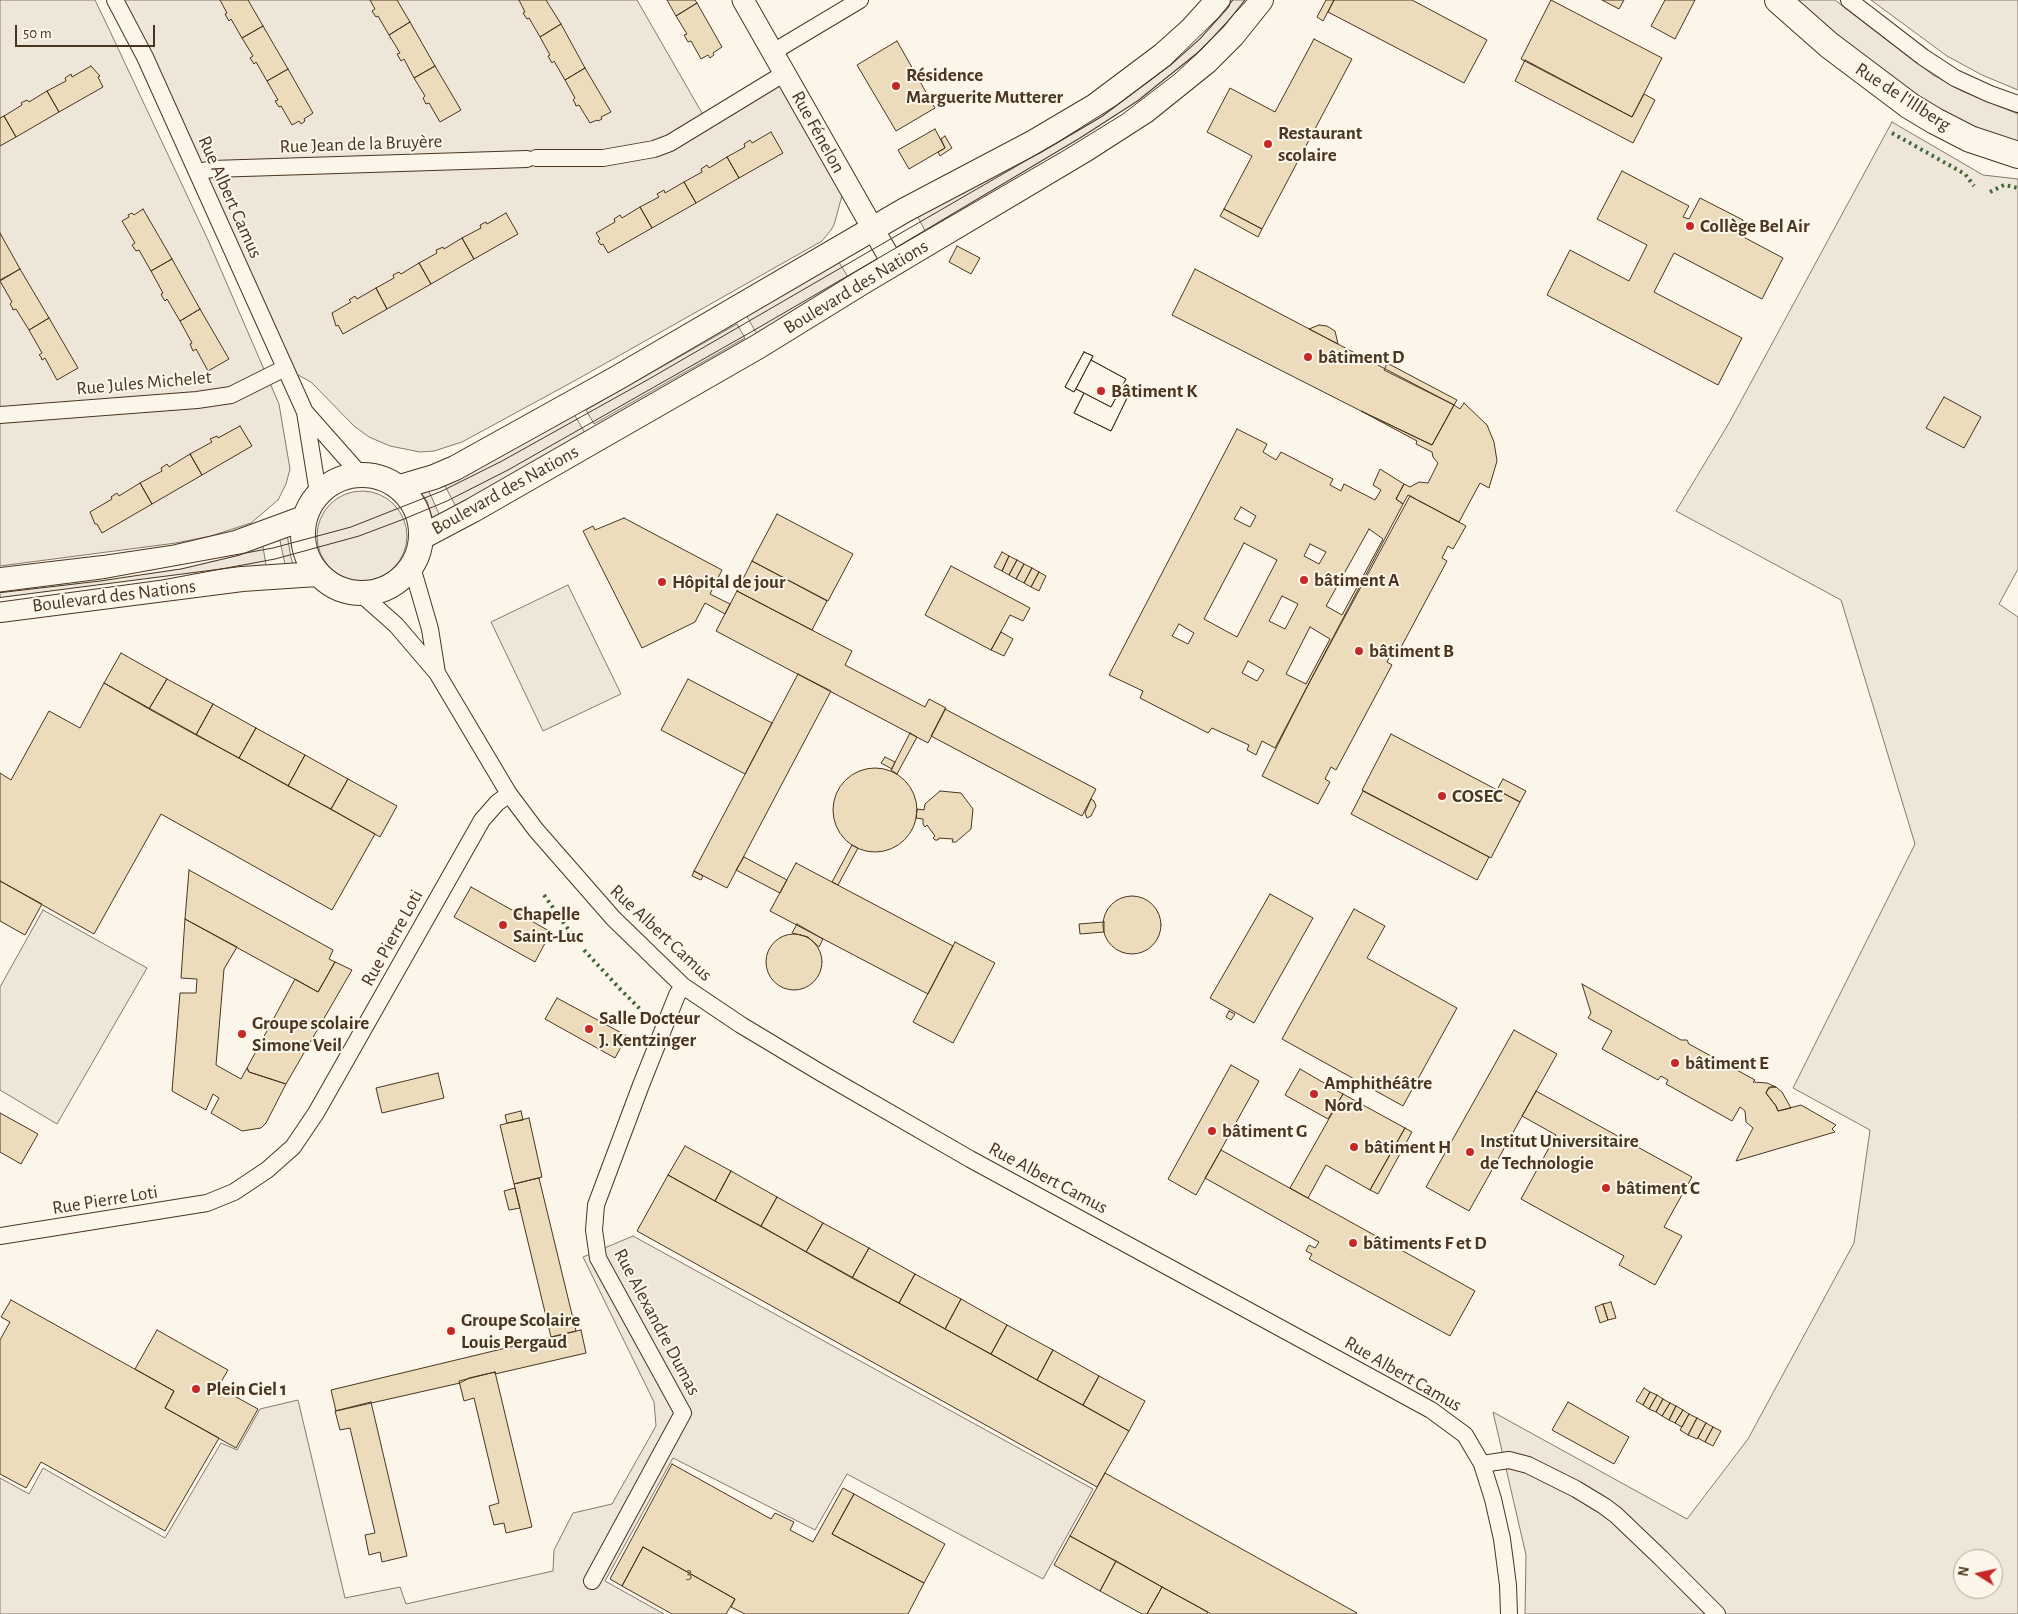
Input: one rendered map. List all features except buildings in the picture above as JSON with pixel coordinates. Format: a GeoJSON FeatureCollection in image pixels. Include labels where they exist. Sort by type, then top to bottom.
{"type":"FeatureCollection","features":[{"type":"Feature","properties":{"kind":"main road"},"geometry":{"type":"LineString","coordinates":[[400,487],[434,477],[455,468],[625,373],[905,210],[1034,142],[1096,106],[1163,55],[1191,30],[1218,0]]}},
{"type":"Feature","properties":{"kind":"main road","name":"Boulevard des Nations"},"geometry":{"type":"LineString","coordinates":[[422,537],[473,510],[750,351],[1145,111],[1206,62],[1233,34],[1261,0]]}},
{"type":"Feature","properties":{"kind":"main road","name":"Rue de l'Illberg"},"geometry":{"type":"LineString","coordinates":[[1778,0],[1829,45],[1875,81],[1935,121],[1970,138],[2018,155]]}},
{"type":"Feature","properties":{"kind":"main road"},"geometry":{"type":"LineString","coordinates":[[359,474],[381,476],[400,487],[414,504],[420,516],[422,537],[412,567],[391,587],[361,594],[344,592],[330,585],[317,574],[305,552],[302,539],[304,518],[309,505],[318,493],[336,479],[359,474]]}},
{"type":"Feature","properties":{"kind":"main road","name":"Boulevard des Nations"},"geometry":{"type":"LineString","coordinates":[[0,580],[177,557],[236,543],[304,518]]}},
{"type":"Feature","properties":{"kind":"main road","name":"Boulevard des Nations"},"geometry":{"type":"LineString","coordinates":[[0,610],[242,579],[317,574]]}},
{"type":"Feature","properties":{"kind":"street","name":"Rue Albert Camus"},"geometry":{"type":"LineString","coordinates":[[115,0],[145,57],[305,412],[318,493]]}},
{"type":"Feature","properties":{"kind":"street","name":"Rue Fénelon"},"geometry":{"type":"LineString","coordinates":[[743,0],[893,264]]}},
{"type":"Feature","properties":{"kind":"street"},"geometry":{"type":"LineString","coordinates":[[773,52],[860,0]]}},
{"type":"Feature","properties":{"kind":"street"},"geometry":{"type":"LineString","coordinates":[[1849,0],[1923,57],[1955,78],[2018,104]]}},
{"type":"Feature","properties":{"kind":"street","name":"Rue Jean de la Bruyère"},"geometry":{"type":"LineString","coordinates":[[198,172],[212,169],[603,158],[654,149],[670,143],[785,73]]}},
{"type":"Feature","properties":{"kind":"street","name":"Rue Jules Michelet"},"geometry":{"type":"LineString","coordinates":[[0,415],[197,400],[231,395],[285,368]]}},
{"type":"Feature","properties":{"kind":"street","name":"Rue Albert Camus"},"geometry":{"type":"LineString","coordinates":[[305,412],[359,474]]}},
{"type":"Feature","properties":{"kind":"street","name":"Rue Albert Camus"},"geometry":{"type":"LineString","coordinates":[[412,567],[430,629],[437,672]]}},
{"type":"Feature","properties":{"kind":"street","name":"Rue Albert Camus"},"geometry":{"type":"LineString","coordinates":[[361,594],[396,625],[437,672],[509,794],[536,830],[597,901],[683,986],[741,1025],[797,1059],[970,1158],[1431,1410],[1465,1435],[1482,1464],[1502,1539],[1508,1585],[1509,1614]]}},
{"type":"Feature","properties":{"kind":"street","name":"Rue Pierre Loti"},"geometry":{"type":"LineString","coordinates":[[0,1236],[207,1203],[234,1192],[267,1170],[293,1147],[316,1113],[482,820],[497,803],[509,794]]}},
{"type":"Feature","properties":{"kind":"street","name":"Rue Alexandre Dumas"},"geometry":{"type":"LineString","coordinates":[[592,1580],[683,1413],[598,1258],[594,1230],[596,1205],[641,1085],[677,995],[683,986]]}},
{"type":"Feature","properties":{"kind":"street"},"geometry":{"type":"LineString","coordinates":[[1482,1464],[1509,1460],[1528,1465],[1576,1489],[1604,1506],[1661,1558],[1717,1614]]}},
{"type":"Feature","properties":{"kind":"shaded area"},"geometry":{"type":"Polygon","coordinates":[[[0,0],[95,0],[108,27],[208,240],[279,404],[290,469],[286,484],[278,500],[251,523],[211,536],[176,543],[0,566],[0,0]]]}},
{"type":"Feature","properties":{"kind":"shaded area"},"geometry":{"type":"Polygon","coordinates":[[[116,0],[637,0],[706,120],[785,73],[846,181],[834,225],[822,241],[462,442],[434,451],[420,452],[390,446],[369,437],[354,426],[311,382],[285,368],[116,0]]]}},
{"type":"Feature","properties":{"kind":"shaded area"},"geometry":{"type":"Polygon","coordinates":[[[1225,0],[1255,0],[1181,78],[929,238],[915,212],[1048,141],[1225,0]]]}},
{"type":"Feature","properties":{"kind":"shaded area"},"geometry":{"type":"Polygon","coordinates":[[[1793,0],[1835,0],[1933,75],[1962,91],[2018,114],[2018,142],[1983,131],[1941,110],[1893,80],[1793,0]]]}},
{"type":"Feature","properties":{"kind":"shaded area"},"geometry":{"type":"Polygon","coordinates":[[[1871,0],[2018,0],[2018,90],[1982,75],[1947,56],[1871,0]]]}},
{"type":"Feature","properties":{"kind":"shaded area"},"geometry":{"type":"Polygon","coordinates":[[[1892,122],[1983,175],[2018,179],[2018,569],[1999,604],[2018,617],[2018,1614],[1525,1614],[1526,1555],[1493,1412],[1687,1519],[1748,1439],[1854,1243],[1870,1130],[1793,1088],[1915,844],[1841,600],[1676,511],[1729,423],[1892,122]]]}},
{"type":"Feature","properties":{"kind":"shaded area"},"geometry":{"type":"Polygon","coordinates":[[[837,259],[851,282],[759,338],[744,311],[837,259]]]}},
{"type":"Feature","properties":{"kind":"shaded area"},"geometry":{"type":"Polygon","coordinates":[[[737,324],[745,338],[594,424],[586,410],[737,324]]]}},
{"type":"Feature","properties":{"kind":"shaded area"},"geometry":{"type":"Polygon","coordinates":[[[571,409],[588,438],[456,507],[442,480],[571,409]]]}},
{"type":"Feature","properties":{"kind":"shaded area"},"geometry":{"type":"Polygon","coordinates":[[[427,487],[440,516],[433,520],[427,501],[419,490],[427,487]]]}},
{"type":"Feature","properties":{"kind":"shaded area"},"geometry":{"type":"Polygon","coordinates":[[[362,491],[379,495],[394,504],[403,519],[407,536],[403,553],[394,568],[379,577],[362,581],[345,577],[330,568],[321,553],[317,536],[321,519],[330,504],[345,495],[362,491]]]}},
{"type":"Feature","properties":{"kind":"shaded area"},"geometry":{"type":"Polygon","coordinates":[[[287,534],[295,569],[286,569],[279,536],[287,534]]]}},
{"type":"Feature","properties":{"kind":"shaded area"},"geometry":{"type":"Polygon","coordinates":[[[262,541],[267,571],[0,606],[0,586],[262,541]]]}},
{"type":"Feature","properties":{"kind":"shaded area"},"geometry":{"type":"Polygon","coordinates":[[[568,585],[621,694],[543,731],[491,622],[568,585]]]}},
{"type":"Feature","properties":{"kind":"shaded area"},"geometry":{"type":"Polygon","coordinates":[[[43,910],[147,968],[57,1124],[0,1090],[0,987],[43,910]]]}},
{"type":"Feature","properties":{"kind":"shaded area"},"geometry":{"type":"Polygon","coordinates":[[[633,1236],[1093,1489],[1043,1579],[847,1474],[815,1530],[673,1458],[605,1581],[664,1614],[0,1614],[0,1478],[29,1494],[43,1468],[165,1538],[221,1443],[237,1450],[260,1409],[298,1400],[345,1598],[400,1587],[406,1604],[553,1571],[554,1550],[573,1513],[612,1504],[656,1426],[654,1402],[583,1257],[633,1236]]]}},
{"type":"Feature","properties":{"kind":"tram line"},"geometry":{"type":"LineString","coordinates":[[0,592],[102,579],[273,548],[351,527],[442,491],[502,461],[649,379],[1058,142],[1117,105],[1169,66],[1219,17],[1233,0]]}},
{"type":"Feature","properties":{"kind":"tram line"},"geometry":{"type":"LineString","coordinates":[[0,602],[162,580],[275,559],[359,536],[447,501],[508,470],[751,332],[1063,151],[1123,114],[1175,74],[1202,49],[1247,0]]}},
{"type":"Feature","properties":{"kind":"hedge"},"geometry":{"type":"LineString","coordinates":[[1892,133],[1965,174],[1974,186]]}},
{"type":"Feature","properties":{"kind":"hedge"},"geometry":{"type":"LineString","coordinates":[[1990,192],[2004,185],[2018,188]]}},
{"type":"Feature","properties":{"kind":"hedge"},"geometry":{"type":"LineString","coordinates":[[544,895],[571,933]]}},
{"type":"Feature","properties":{"kind":"hedge"},"geometry":{"type":"LineString","coordinates":[[584,950],[641,1010]]}},
{"type":"Feature","properties":{"kind":"place","name":"Résidence Marguerite Mutterer"},"geometry":{"type":"Point","coordinates":[896,86]}},
{"type":"Feature","properties":{"kind":"place","name":"Restaurant scolaire"},"geometry":{"type":"Point","coordinates":[1268,144]}},
{"type":"Feature","properties":{"kind":"place","name":"Collège Bel Air"},"geometry":{"type":"Point","coordinates":[1690,226]}},
{"type":"Feature","properties":{"kind":"place","name":"bâtiment D"},"geometry":{"type":"Point","coordinates":[1308,357]}},
{"type":"Feature","properties":{"kind":"place","name":"Bâtiment K"},"geometry":{"type":"Point","coordinates":[1101,391]}},
{"type":"Feature","properties":{"kind":"place","name":"bâtiment A"},"geometry":{"type":"Point","coordinates":[1304,580]}},
{"type":"Feature","properties":{"kind":"place","name":"Hôpital de jour"},"geometry":{"type":"Point","coordinates":[662,582]}},
{"type":"Feature","properties":{"kind":"place","name":"bâtiment B"},"geometry":{"type":"Point","coordinates":[1359,651]}},
{"type":"Feature","properties":{"kind":"place","name":"COSEC"},"geometry":{"type":"Point","coordinates":[1442,796]}},
{"type":"Feature","properties":{"kind":"place","name":"Chapelle Saint-Luc"},"geometry":{"type":"Point","coordinates":[503,925]}},
{"type":"Feature","properties":{"kind":"place","name":"Salle Docteur J. Kentzinger"},"geometry":{"type":"Point","coordinates":[589,1029]}},
{"type":"Feature","properties":{"kind":"place","name":"Groupe scolaire Simone Veil"},"geometry":{"type":"Point","coordinates":[242,1034]}},
{"type":"Feature","properties":{"kind":"place","name":"bâtiment E"},"geometry":{"type":"Point","coordinates":[1675,1063]}},
{"type":"Feature","properties":{"kind":"place","name":"Amphithéâtre Nord"},"geometry":{"type":"Point","coordinates":[1314,1094]}},
{"type":"Feature","properties":{"kind":"place","name":"bâtiment G"},"geometry":{"type":"Point","coordinates":[1212,1131]}},
{"type":"Feature","properties":{"kind":"place","name":"bâtiment H"},"geometry":{"type":"Point","coordinates":[1354,1147]}},
{"type":"Feature","properties":{"kind":"place","name":"Institut Universitaire de Technologie"},"geometry":{"type":"Point","coordinates":[1470,1152]}},
{"type":"Feature","properties":{"kind":"place","name":"bâtiment C"},"geometry":{"type":"Point","coordinates":[1606,1188]}},
{"type":"Feature","properties":{"kind":"place","name":"bâtiments F et D"},"geometry":{"type":"Point","coordinates":[1353,1243]}},
{"type":"Feature","properties":{"kind":"place","name":"Groupe Scolaire Louis Pergaud"},"geometry":{"type":"Point","coordinates":[451,1331]}},
{"type":"Feature","properties":{"kind":"place","name":"Plein Ciel 1"},"geometry":{"type":"Point","coordinates":[196,1389]}}]}
